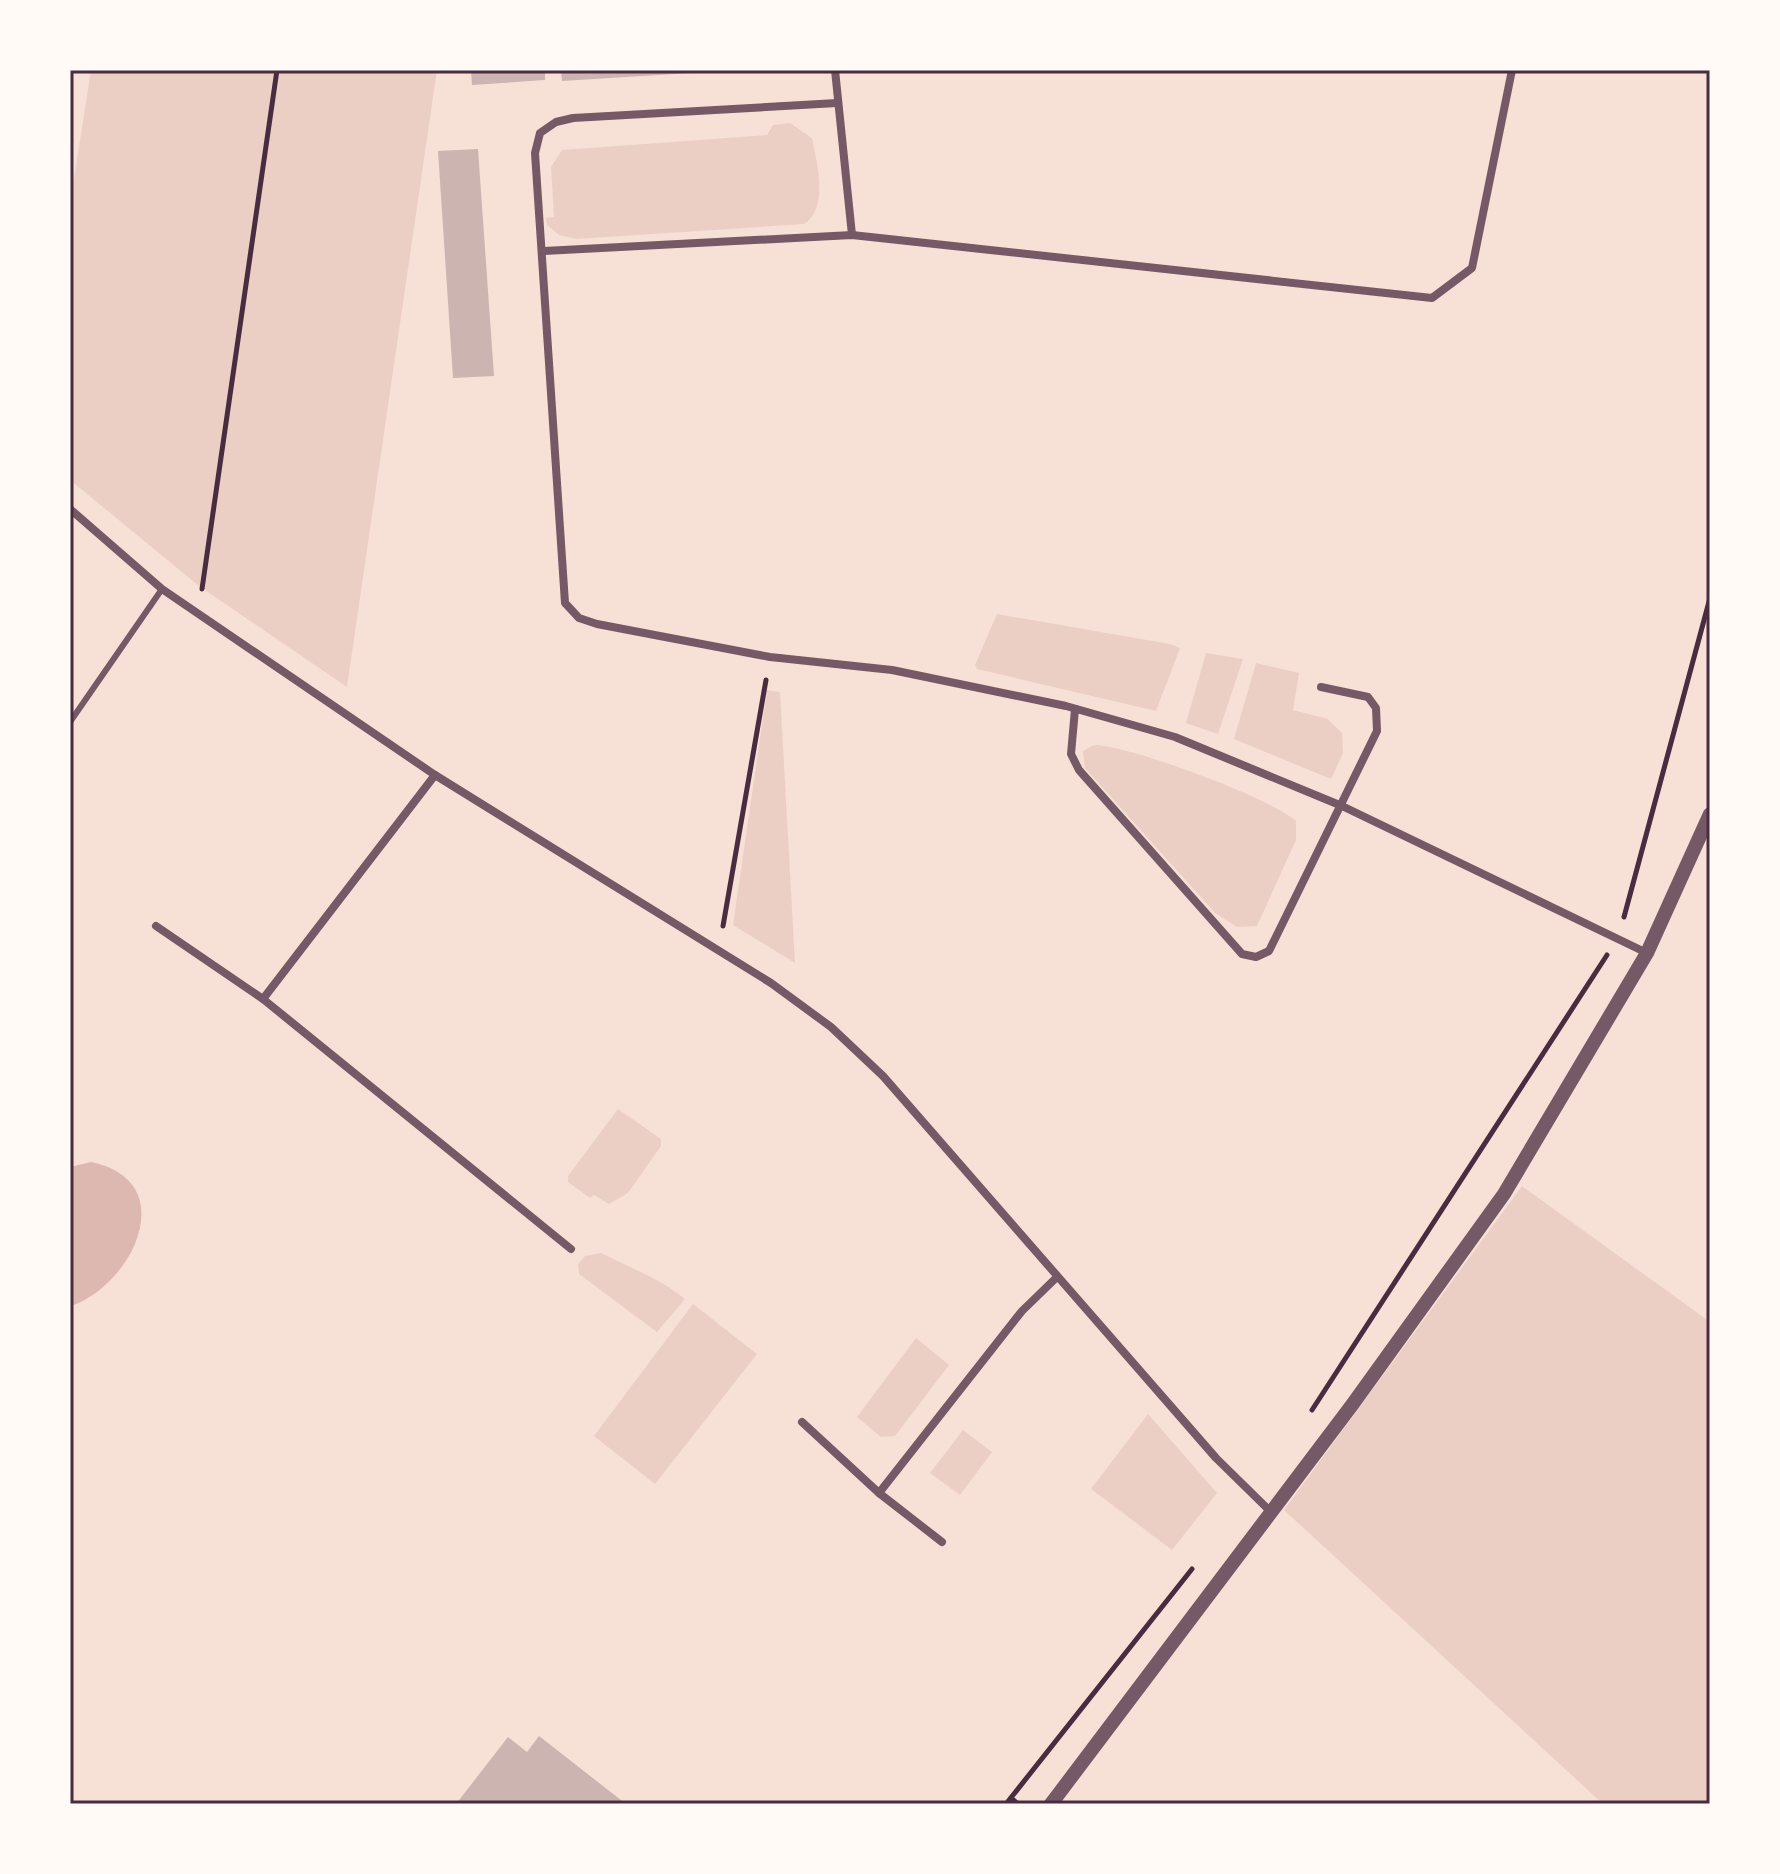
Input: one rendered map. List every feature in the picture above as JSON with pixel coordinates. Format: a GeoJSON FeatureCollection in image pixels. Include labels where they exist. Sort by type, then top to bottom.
{"type":"FeatureCollection","features":[{"type":"Feature","properties":{"kind":"street"},"geometry":{"type":"LineString","coordinates":[[835,70],[852,235]]}},
{"type":"Feature","properties":{"kind":"street"},"geometry":{"type":"LineString","coordinates":[[544,251],[852,235],[1432,298],[1472,268],[1512,70]]}},
{"type":"Feature","properties":{"kind":"street"},"geometry":{"type":"LineString","coordinates":[[837,103],[573,118],[556,122],[540,133],[535,153],[544,251],[565,603],[579,618],[770,657],[892,670],[1075,709],[1175,737],[1342,806],[1647,953]]}},
{"type":"Feature","properties":{"kind":"street"},"geometry":{"type":"LineString","coordinates":[[70,509],[162,589],[198,614],[435,775],[719,951],[831,1027],[883,1076],[1216,1458],[1271,1512]]}},
{"type":"Feature","properties":{"kind":"street"},"geometry":{"type":"LineString","coordinates":[[1075,709],[1071,754],[1079,770],[1242,954],[1256,957],[1269,951],[1377,731],[1376,708],[1368,697],[1321,687]]}},
{"type":"Feature","properties":{"kind":"street"},"geometry":{"type":"LineString","coordinates":[[263,999],[435,775]]}},
{"type":"Feature","properties":{"kind":"street"},"geometry":{"type":"LineString","coordinates":[[1051,1804],[1271,1512],[1504,1194],[1647,953],[1710,814]]}},
{"type":"Feature","properties":{"kind":"street"},"geometry":{"type":"LineString","coordinates":[[156,926],[263,999],[571,1249]]}},
{"type":"Feature","properties":{"kind":"street"},"geometry":{"type":"LineString","coordinates":[[879,1493],[1022,1311],[1057,1277]]}},
{"type":"Feature","properties":{"kind":"street"},"geometry":{"type":"LineString","coordinates":[[802,1422],[879,1493],[942,1542]]}},
{"type":"Feature","properties":{"kind":"lane"},"geometry":{"type":"LineString","coordinates":[[70,722],[162,589]]}},
{"type":"Feature","properties":{"kind":"path"},"geometry":{"type":"LineString","coordinates":[[198,614],[277,70]]}},
{"type":"Feature","properties":{"kind":"path"},"geometry":{"type":"LineString","coordinates":[[1309,1415],[1618,939],[1710,598]]}},
{"type":"Feature","properties":{"kind":"path"},"geometry":{"type":"LineString","coordinates":[[719,951],[770,657]]}},
{"type":"Feature","properties":{"kind":"path"},"geometry":{"type":"LineString","coordinates":[[1006,1804],[1201,1557]]}},
{"type":"Feature","properties":{"kind":"path"},"geometry":{"type":"LineString","coordinates":[[1011,1798],[1018,1804]]}},
{"type":"Feature","properties":{"kind":"shaded area"},"geometry":{"type":"Polygon","coordinates":[[[91,70],[437,70],[347,687],[199,586],[70,480],[70,204],[91,70]]]}},
{"type":"Feature","properties":{"kind":"shaded area"},"geometry":{"type":"Polygon","coordinates":[[[790,123],[812,138],[818,172],[819,196],[812,217],[804,224],[576,239],[559,235],[547,225],[546,218],[554,217],[551,167],[562,150],[767,135],[773,125],[790,123]]]}},
{"type":"Feature","properties":{"kind":"shaded area"},"geometry":{"type":"Polygon","coordinates":[[[997,614],[1180,648],[1156,711],[977,669],[975,665],[997,614]]]}},
{"type":"Feature","properties":{"kind":"shaded area"},"geometry":{"type":"Polygon","coordinates":[[[1206,653],[1243,659],[1218,734],[1186,723],[1206,653]]]}},
{"type":"Feature","properties":{"kind":"shaded area"},"geometry":{"type":"Polygon","coordinates":[[[1256,663],[1299,673],[1293,710],[1328,719],[1342,733],[1343,753],[1331,779],[1234,739],[1256,663]]]}},
{"type":"Feature","properties":{"kind":"shaded area"},"geometry":{"type":"Polygon","coordinates":[[[767,690],[780,692],[795,963],[733,925],[767,690]]]}},
{"type":"Feature","properties":{"kind":"shaded area"},"geometry":{"type":"Polygon","coordinates":[[[1094,745],[1111,747],[1198,774],[1259,799],[1296,821],[1296,840],[1257,926],[1237,927],[1215,913],[1085,768],[1083,751],[1094,745]]]}},
{"type":"Feature","properties":{"kind":"shaded area"},"geometry":{"type":"Polygon","coordinates":[[[618,1109],[661,1139],[661,1146],[628,1193],[609,1204],[594,1195],[590,1198],[568,1182],[568,1176],[618,1109]]]}},
{"type":"Feature","properties":{"kind":"shaded area"},"geometry":{"type":"Polygon","coordinates":[[[91,1162],[119,1173],[135,1189],[141,1210],[139,1233],[129,1256],[114,1277],[94,1294],[71,1306],[70,1167],[91,1162]]]}},
{"type":"Feature","properties":{"kind":"shaded area"},"geometry":{"type":"Polygon","coordinates":[[[1522,1186],[1710,1322],[1710,1804],[1603,1804],[1284,1510],[1522,1186]]]}},
{"type":"Feature","properties":{"kind":"shaded area"},"geometry":{"type":"Polygon","coordinates":[[[601,1253],[655,1279],[685,1299],[657,1332],[579,1274],[578,1264],[585,1256],[601,1253]]]}},
{"type":"Feature","properties":{"kind":"shaded area"},"geometry":{"type":"Polygon","coordinates":[[[693,1304],[757,1354],[655,1484],[594,1436],[693,1304]]]}},
{"type":"Feature","properties":{"kind":"shaded area"},"geometry":{"type":"Polygon","coordinates":[[[916,1338],[949,1365],[895,1436],[881,1437],[857,1417],[916,1338]]]}},
{"type":"Feature","properties":{"kind":"shaded area"},"geometry":{"type":"Polygon","coordinates":[[[1148,1414],[1217,1493],[1172,1550],[1091,1489],[1148,1414]]]}},
{"type":"Feature","properties":{"kind":"shaded area"},"geometry":{"type":"Polygon","coordinates":[[[963,1430],[992,1452],[960,1495],[930,1473],[963,1430]]]}},
{"type":"Feature","properties":{"kind":"building"},"geometry":{"type":"Polygon","coordinates":[[[471,70],[545,70],[545,80],[472,85],[471,70]]]}},
{"type":"Feature","properties":{"kind":"building"},"geometry":{"type":"Polygon","coordinates":[[[561,70],[707,70],[707,72],[562,81],[561,70]]]}},
{"type":"Feature","properties":{"kind":"building"},"geometry":{"type":"Polygon","coordinates":[[[478,149],[494,376],[453,378],[438,151],[478,149]]]}},
{"type":"Feature","properties":{"kind":"building"},"geometry":{"type":"Polygon","coordinates":[[[539,1736],[626,1804],[456,1804],[508,1737],[527,1752],[539,1736]]]}}]}
